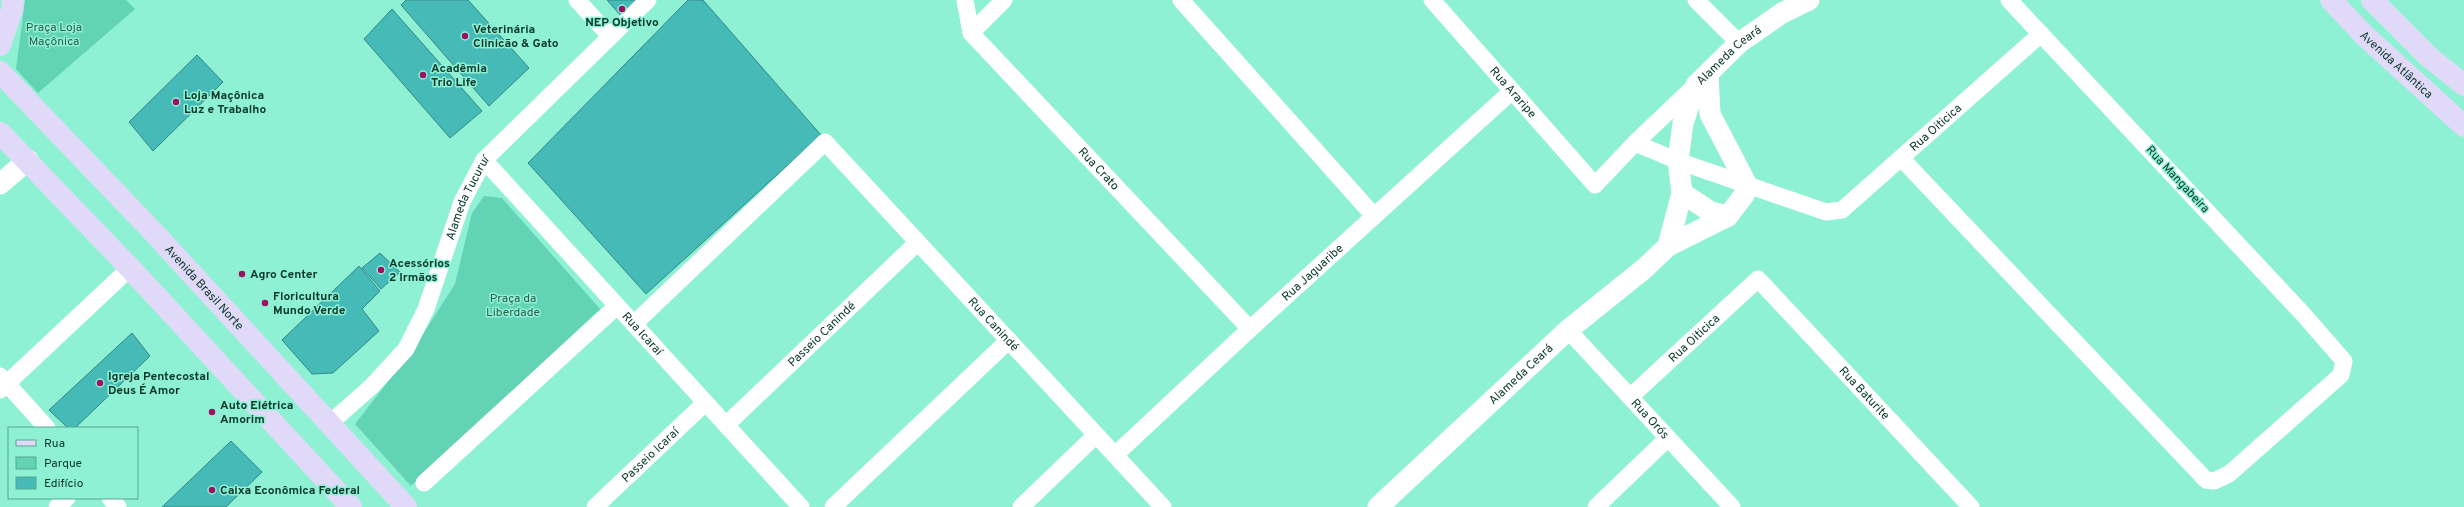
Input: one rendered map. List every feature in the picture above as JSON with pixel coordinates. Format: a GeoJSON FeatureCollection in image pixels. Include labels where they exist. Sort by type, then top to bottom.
{"type":"FeatureCollection","features":[{"type":"Feature","properties":{"kind":"main road"},"geometry":{"type":"LineString","coordinates":[[0,45],[12,10],[13,0]]}},
{"type":"Feature","properties":{"kind":"main road","name":"Avenida Atlântica"},"geometry":{"type":"LineString","coordinates":[[2331,0],[2364,35],[2464,126]]}},
{"type":"Feature","properties":{"kind":"main road"},"geometry":{"type":"LineString","coordinates":[[2372,0],[2429,57],[2464,85]]}},
{"type":"Feature","properties":{"kind":"main road","name":"Avenida Brasil Norte"},"geometry":{"type":"LineString","coordinates":[[0,72],[158,237],[406,507]]}},
{"type":"Feature","properties":{"kind":"main road"},"geometry":{"type":"LineString","coordinates":[[0,133],[28,160],[130,268],[351,507]]}},
{"type":"Feature","properties":{"kind":"street"},"geometry":{"type":"LineString","coordinates":[[577,0],[610,36]]}},
{"type":"Feature","properties":{"kind":"street","name":"Alameda Tucuruí"},"geometry":{"type":"LineString","coordinates":[[329,424],[372,386],[406,349],[426,309],[462,202],[484,160],[648,0]]}},
{"type":"Feature","properties":{"kind":"street"},"geometry":{"type":"LineString","coordinates":[[965,0],[971,33]]}},
{"type":"Feature","properties":{"kind":"street"},"geometry":{"type":"LineString","coordinates":[[971,33],[1004,0]]}},
{"type":"Feature","properties":{"kind":"street"},"geometry":{"type":"LineString","coordinates":[[1181,0],[1374,216]]}},
{"type":"Feature","properties":{"kind":"street","name":"Rua Araripe"},"geometry":{"type":"LineString","coordinates":[[1432,0],[1595,185],[1634,143]]}},
{"type":"Feature","properties":{"kind":"street"},"geometry":{"type":"LineString","coordinates":[[1696,0],[1739,43]]}},
{"type":"Feature","properties":{"kind":"street","name":"Alameda Ceará"},"geometry":{"type":"LineString","coordinates":[[1682,193],[1678,161],[1682,123],[1702,80],[1739,43],[1782,13],[1809,0]]}},
{"type":"Feature","properties":{"kind":"street","name":"Rua Mangabeira"},"geometry":{"type":"LineString","coordinates":[[1902,159],[2206,480],[2214,481],[2229,474],[2341,375],[2344,361],[2303,314],[2009,0]]}},
{"type":"Feature","properties":{"kind":"street","name":"Rua Crato"},"geometry":{"type":"LineString","coordinates":[[971,33],[1250,329]]}},
{"type":"Feature","properties":{"kind":"street","name":"Rua Oiticica"},"geometry":{"type":"LineString","coordinates":[[1747,185],[1826,212],[1842,210],[1902,159],[2041,34]]}},
{"type":"Feature","properties":{"kind":"street"},"geometry":{"type":"LineString","coordinates":[[1702,80],[1710,114],[1747,185],[1678,161],[1634,143],[1702,80]]}},
{"type":"Feature","properties":{"kind":"street","name":"Rua Jaguaribe"},"geometry":{"type":"LineString","coordinates":[[1115,455],[1250,329],[1512,90]]}},
{"type":"Feature","properties":{"kind":"street","name":"Rua Canindé"},"geometry":{"type":"LineString","coordinates":[[634,324],[825,142],[1163,507]]}},
{"type":"Feature","properties":{"kind":"street"},"geometry":{"type":"LineString","coordinates":[[0,184],[28,160]]}},
{"type":"Feature","properties":{"kind":"street","name":"Rua Icaraí"},"geometry":{"type":"LineString","coordinates":[[484,160],[726,426],[795,505]]}},
{"type":"Feature","properties":{"kind":"street"},"geometry":{"type":"LineString","coordinates":[[1668,246],[1728,216],[1738,204],[1747,185]]}},
{"type":"Feature","properties":{"kind":"street"},"geometry":{"type":"LineString","coordinates":[[1668,246],[1682,193],[1711,212],[1728,216]]}},
{"type":"Feature","properties":{"kind":"street","name":"Passeio Canindé"},"geometry":{"type":"LineString","coordinates":[[726,426],[918,242]]}},
{"type":"Feature","properties":{"kind":"street","name":"Alameda Ceará"},"geometry":{"type":"LineString","coordinates":[[1378,507],[1568,330],[1646,268],[1668,246]]}},
{"type":"Feature","properties":{"kind":"street"},"geometry":{"type":"LineString","coordinates":[[46,427],[2,383],[130,268]]}},
{"type":"Feature","properties":{"kind":"street","name":"Rua Oiticica"},"geometry":{"type":"LineString","coordinates":[[1630,397],[1758,279]]}},
{"type":"Feature","properties":{"kind":"street","name":"Rua Baturite"},"geometry":{"type":"LineString","coordinates":[[1758,279],[1971,507]]}},
{"type":"Feature","properties":{"kind":"street"},"geometry":{"type":"LineString","coordinates":[[424,483],[617,306]]}},
{"type":"Feature","properties":{"kind":"street","name":"Rua Orós"},"geometry":{"type":"LineString","coordinates":[[1568,330],[1732,507]]}},
{"type":"Feature","properties":{"kind":"street"},"geometry":{"type":"LineString","coordinates":[[833,507],[1009,340]]}},
{"type":"Feature","properties":{"kind":"street","name":"Passeio Icaraí"},"geometry":{"type":"LineString","coordinates":[[595,507],[705,403]]}},
{"type":"Feature","properties":{"kind":"street"},"geometry":{"type":"LineString","coordinates":[[1021,507],[1096,435]]}},
{"type":"Feature","properties":{"kind":"street"},"geometry":{"type":"LineString","coordinates":[[1596,507],[1668,438]]}},
{"type":"Feature","properties":{"kind":"street"},"geometry":{"type":"LineString","coordinates":[[57,507],[66,499]]}},
{"type":"Feature","properties":{"kind":"street"},"geometry":{"type":"LineString","coordinates":[[111,499],[118,507]]}},
{"type":"Feature","properties":{"kind":"green space","name":"Praça Loja Maçônica"},"geometry":{"type":"Polygon","coordinates":[[[25,0],[126,0],[135,9],[38,93],[16,69],[25,0]]]}},
{"type":"Feature","properties":{"kind":"green space","name":"Praça da Liberdade"},"geometry":{"type":"Polygon","coordinates":[[[484,196],[502,198],[600,309],[411,486],[355,424],[414,348],[455,284],[472,213],[484,196]]]}},
{"type":"Feature","properties":{"kind":"building","name":"Veterinária Clinicão & Gato"},"geometry":{"type":"Polygon","coordinates":[[[406,0],[468,0],[529,68],[489,106],[401,5],[406,0]]]}},
{"type":"Feature","properties":{"kind":"building","name":"NEP Objetivo"},"geometry":{"type":"Polygon","coordinates":[[[607,0],[638,0],[622,17],[607,0]]]}},
{"type":"Feature","properties":{"kind":"building"},"geometry":{"type":"Polygon","coordinates":[[[688,0],[703,0],[821,135],[646,294],[528,163],[688,0]]]}},
{"type":"Feature","properties":{"kind":"building","name":"Acadêmia Trio Life"},"geometry":{"type":"Polygon","coordinates":[[[392,9],[482,111],[450,138],[364,39],[392,9]]]}},
{"type":"Feature","properties":{"kind":"building","name":"Loja Maçônica Luz e Trabalho"},"geometry":{"type":"Polygon","coordinates":[[[197,55],[223,82],[153,151],[129,122],[197,55]]]}},
{"type":"Feature","properties":{"kind":"building","name":"Acessórios 2 Irmãos"},"geometry":{"type":"Polygon","coordinates":[[[380,253],[400,272],[381,289],[362,268],[380,253]]]}},
{"type":"Feature","properties":{"kind":"building"},"geometry":{"type":"Polygon","coordinates":[[[359,266],[380,291],[362,309],[379,331],[333,373],[312,374],[282,340],[359,266]]]}},
{"type":"Feature","properties":{"kind":"building","name":"Igreja Pentecostal Deus É Amor"},"geometry":{"type":"Polygon","coordinates":[[[132,333],[150,356],[76,427],[67,427],[49,410],[132,333]]]}},
{"type":"Feature","properties":{"kind":"building","name":"Caixa Econômica Federal"},"geometry":{"type":"Polygon","coordinates":[[[231,441],[262,472],[226,507],[162,507],[231,441]]]}},
{"type":"Feature","properties":{"kind":"place","name":"NEP Objetivo"},"geometry":{"type":"Point","coordinates":[622,9]}},
{"type":"Feature","properties":{"kind":"place","name":"Veterinária Clinicão & Gato"},"geometry":{"type":"Point","coordinates":[465,36]}},
{"type":"Feature","properties":{"kind":"place","name":"Acadêmia Trio Life"},"geometry":{"type":"Point","coordinates":[423,75]}},
{"type":"Feature","properties":{"kind":"place","name":"Loja Maçônica Luz e Trabalho"},"geometry":{"type":"Point","coordinates":[176,102]}},
{"type":"Feature","properties":{"kind":"place","name":"Acessórios 2 Irmãos"},"geometry":{"type":"Point","coordinates":[381,270]}},
{"type":"Feature","properties":{"kind":"place","name":"Agro Center"},"geometry":{"type":"Point","coordinates":[242,274]}},
{"type":"Feature","properties":{"kind":"place","name":"Floricultura Mundo Verde"},"geometry":{"type":"Point","coordinates":[265,303]}},
{"type":"Feature","properties":{"kind":"place","name":"Igreja Pentecostal Deus É Amor"},"geometry":{"type":"Point","coordinates":[100,383]}},
{"type":"Feature","properties":{"kind":"place","name":"Auto Elétrica Amorim"},"geometry":{"type":"Point","coordinates":[212,412]}},
{"type":"Feature","properties":{"kind":"place","name":"Caixa Econômica Federal"},"geometry":{"type":"Point","coordinates":[212,490]}}]}
